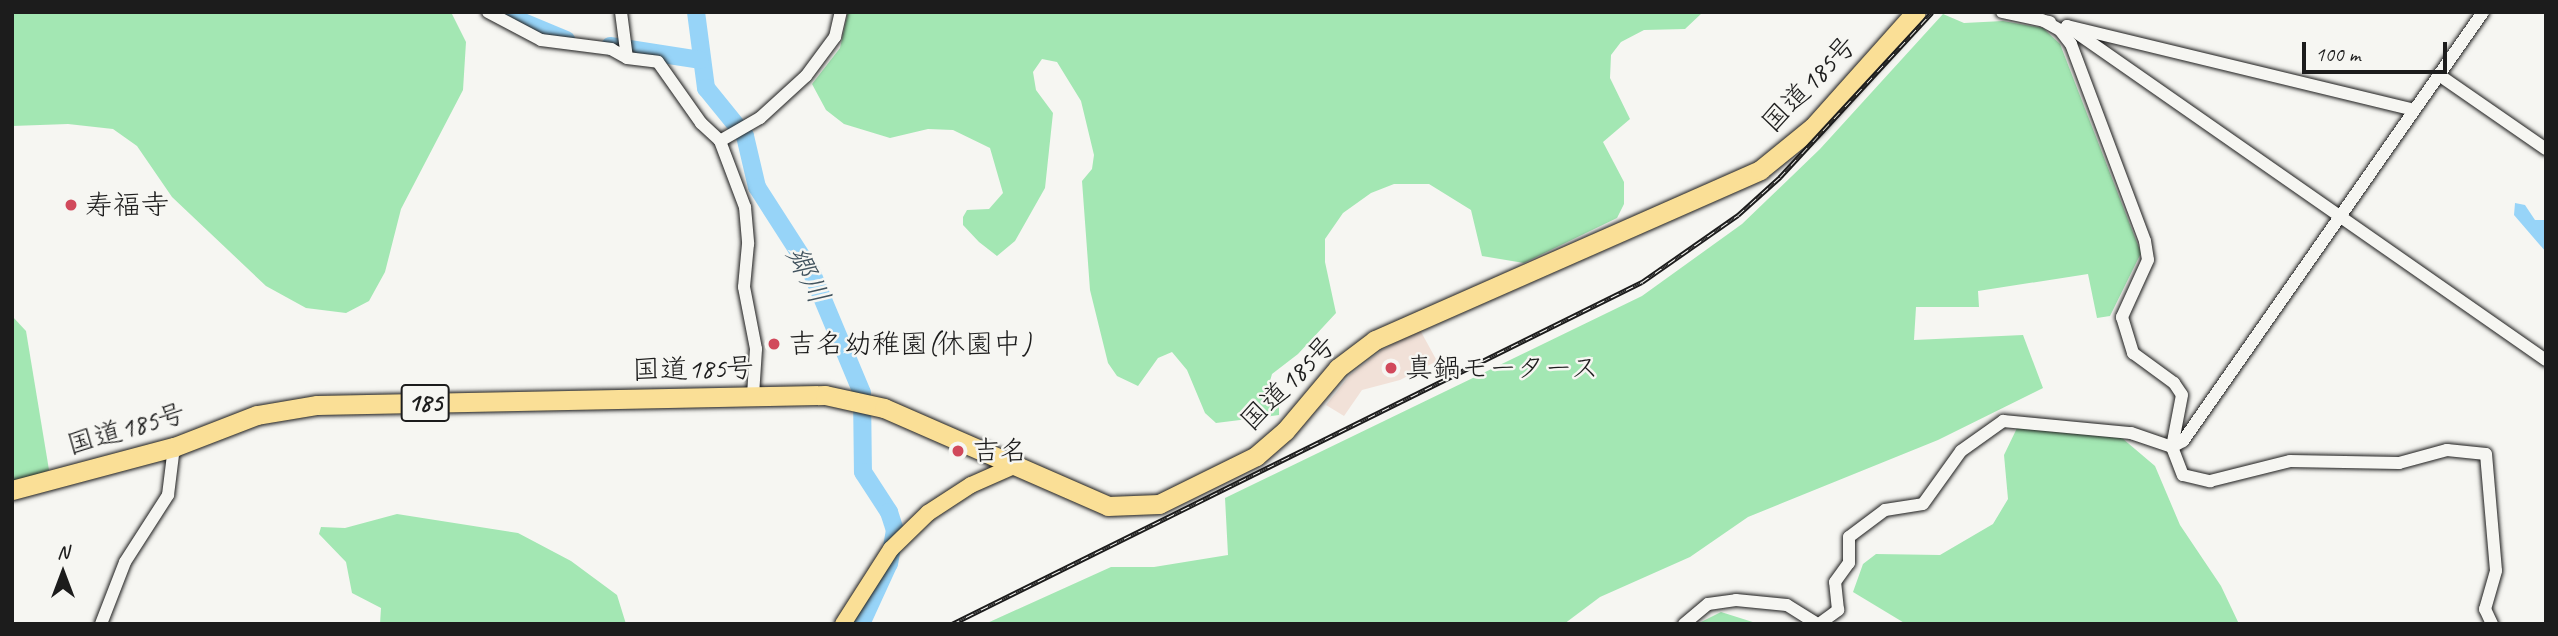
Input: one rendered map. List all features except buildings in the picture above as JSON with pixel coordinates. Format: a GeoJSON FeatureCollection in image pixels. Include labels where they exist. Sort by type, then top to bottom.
{"type":"FeatureCollection","features":[{"type":"Feature","properties":{"kind":"highway","name":"国道185号"},"geometry":{"type":"LineString","coordinates":[[12,490],[174,447],[257,415],[317,405],[753,396],[850,398],[869,402],[1117,508],[1159,505],[1203,486],[1271,443],[1339,369],[1376,340],[1759,170],[1813,127],[1916,12]]}},
{"type":"Feature","properties":{"kind":"main road"},"geometry":{"type":"LineString","coordinates":[[843,624],[895,545],[952,496],[1014,466]]}},
{"type":"Feature","properties":{"kind":"street"},"geometry":{"type":"LineString","coordinates":[[488,12],[541,40],[626,52],[664,67],[701,123],[720,141],[746,207],[748,244],[744,287],[756,349],[753,396]]}},
{"type":"Feature","properties":{"kind":"street"},"geometry":{"type":"LineString","coordinates":[[621,12],[626,52]]}},
{"type":"Feature","properties":{"kind":"street"},"geometry":{"type":"LineString","coordinates":[[720,141],[741,129],[824,55],[835,37],[841,12]]}},
{"type":"Feature","properties":{"kind":"street"},"geometry":{"type":"LineString","coordinates":[[2002,12],[2414,110]]}},
{"type":"Feature","properties":{"kind":"street"},"geometry":{"type":"LineString","coordinates":[[1684,624],[1708,604],[1756,600],[1787,605],[1818,624],[1838,610],[1835,582],[1849,564],[1849,537],[1885,510],[1923,504],[1961,451],[2003,421],[2131,433],[2172,447],[2183,441],[2483,12]]}},
{"type":"Feature","properties":{"kind":"street"},"geometry":{"type":"LineString","coordinates":[[2042,20],[2060,30],[2071,44],[2145,241],[2148,260],[2122,317],[2133,353],[2174,383],[2182,395],[2172,447],[2183,475],[2197,481],[2240,477],[2290,461],[2399,463],[2447,450],[2486,454],[2496,571],[2485,609],[2493,624]]}},
{"type":"Feature","properties":{"kind":"street"},"geometry":{"type":"LineString","coordinates":[[2067,26],[2546,360]]}},
{"type":"Feature","properties":{"kind":"street"},"geometry":{"type":"LineString","coordinates":[[2439,75],[2546,149]]}},
{"type":"Feature","properties":{"kind":"street"},"geometry":{"type":"LineString","coordinates":[[101,624],[125,562],[168,495],[174,447]]}},
{"type":"Feature","properties":{"kind":"shaded area","name":"真鍋モータース"},"geometry":{"type":"Polygon","coordinates":[[[1420,330],[1437,361],[1400,380],[1362,390],[1344,416],[1326,405],[1350,375],[1382,350],[1420,330]]]}},
{"type":"Feature","properties":{"kind":"green space"},"geometry":{"type":"Polygon","coordinates":[[[12,12],[451,12],[466,42],[463,90],[401,209],[385,272],[369,301],[346,313],[306,308],[266,286],[172,197],[137,146],[113,129],[68,124],[12,126],[12,12]]]}},
{"type":"Feature","properties":{"kind":"green space"},"geometry":{"type":"Polygon","coordinates":[[[848,12],[1703,12],[1685,29],[1644,30],[1621,42],[1611,55],[1610,78],[1630,119],[1603,142],[1624,182],[1624,204],[1617,218],[1524,263],[1482,256],[1471,210],[1429,184],[1394,184],[1371,193],[1343,213],[1325,239],[1325,262],[1336,313],[1298,354],[1272,374],[1268,388],[1279,400],[1279,415],[1216,423],[1205,413],[1187,370],[1172,352],[1158,358],[1138,386],[1117,376],[1108,363],[1090,290],[1082,181],[1092,169],[1094,155],[1081,101],[1057,62],[1042,59],[1033,72],[1036,90],[1053,113],[1045,188],[1015,241],[997,256],[963,225],[967,210],[989,209],[1003,193],[990,148],[953,130],[928,129],[890,138],[844,124],[826,110],[812,84],[840,48],[848,12]]]}},
{"type":"Feature","properties":{"kind":"green space"},"geometry":{"type":"Polygon","coordinates":[[[1943,14],[1964,23],[2003,21],[2043,28],[2060,44],[2141,253],[2110,316],[2097,318],[2088,274],[1978,291],[1979,307],[1916,307],[1914,340],[2023,335],[2043,388],[1938,440],[1748,517],[1690,557],[1600,597],[1564,624],[985,624],[1111,567],[1154,567],[1228,555],[1225,498],[1642,296],[1742,224],[1820,149],[1943,14]]]}},
{"type":"Feature","properties":{"kind":"green space"},"geometry":{"type":"Polygon","coordinates":[[[12,316],[26,331],[49,470],[12,485],[12,316]]]}},
{"type":"Feature","properties":{"kind":"green space"},"geometry":{"type":"Polygon","coordinates":[[[2017,428],[2122,438],[2155,466],[2180,525],[2221,586],[2239,624],[1906,624],[1853,592],[1863,564],[1876,554],[1940,555],[1993,524],[2008,499],[2004,455],[2017,428]]]}},
{"type":"Feature","properties":{"kind":"green space"},"geometry":{"type":"Polygon","coordinates":[[[397,514],[518,533],[571,561],[617,595],[626,624],[380,624],[381,608],[352,593],[346,562],[319,534],[321,527],[345,528],[397,514]]]}},
{"type":"Feature","properties":{"kind":"green space"},"geometry":{"type":"Polygon","coordinates":[[[1721,612],[1759,624],[1697,624],[1721,612]]]}},
{"type":"Feature","properties":{"kind":"water"},"geometry":{"type":"Polygon","coordinates":[[[2515,203],[2525,205],[2535,220],[2546,220],[2546,252],[2514,215],[2515,203]]]}},
{"type":"Feature","properties":{"kind":"waterway"},"geometry":{"type":"LineString","coordinates":[[499,12],[566,40]]}},
{"type":"Feature","properties":{"kind":"waterway","name":"郷川"},"geometry":{"type":"LineString","coordinates":[[696,12],[706,88],[745,136],[757,187],[811,271],[862,393],[863,472],[889,512],[895,530],[889,563],[861,624]]}},
{"type":"Feature","properties":{"kind":"waterway"},"geometry":{"type":"LineString","coordinates":[[610,46],[700,60]]}},
{"type":"Feature","properties":{"kind":"railway"},"geometry":{"type":"LineString","coordinates":[[952,624],[1642,282],[1738,215],[1780,177],[1932,12]]}},
{"type":"Feature","properties":{"kind":"place","name":"寿福寺"},"geometry":{"type":"Point","coordinates":[71,205]}},
{"type":"Feature","properties":{"kind":"place","name":"吉名幼稚園(休園中)"},"geometry":{"type":"Point","coordinates":[774,344]}},
{"type":"Feature","properties":{"kind":"place","name":"真鍋モータース"},"geometry":{"type":"Point","coordinates":[1391,368]}},
{"type":"Feature","properties":{"kind":"place","name":"吉名"},"geometry":{"type":"Point","coordinates":[958,451]}}]}
